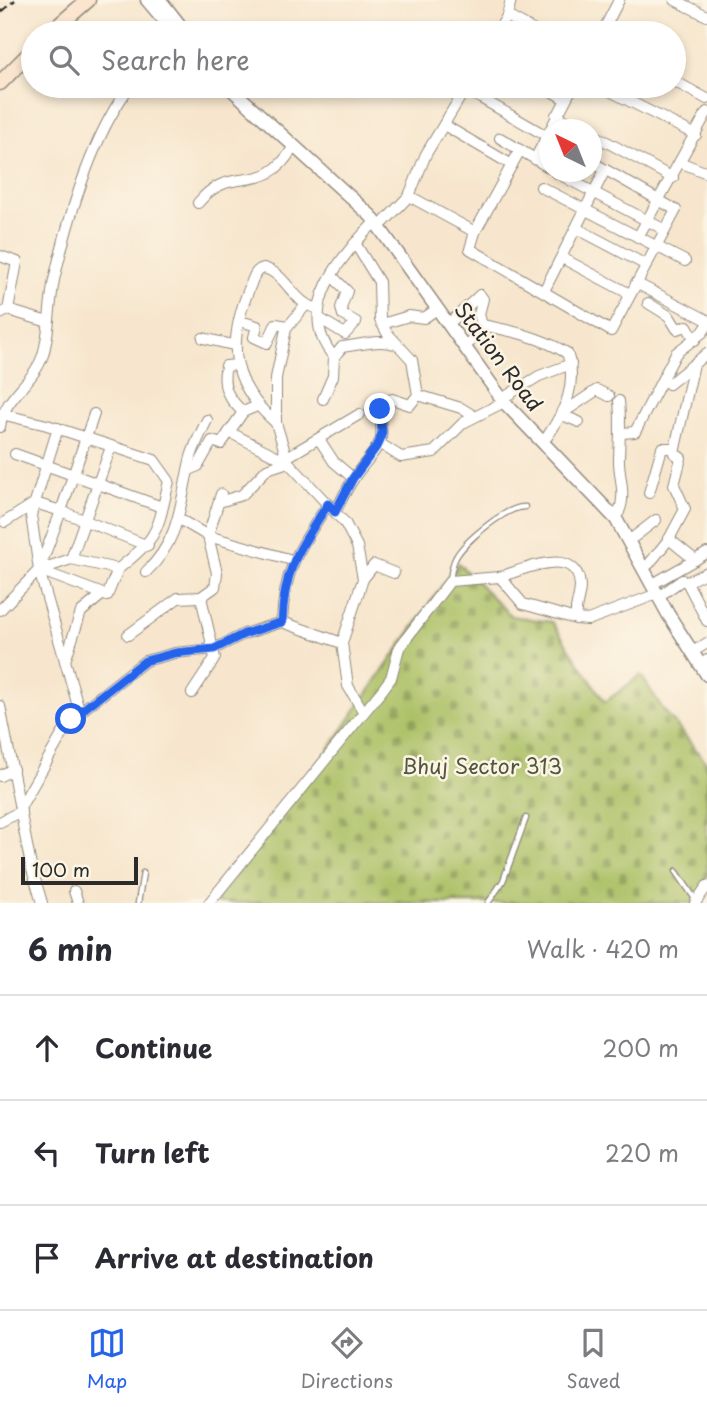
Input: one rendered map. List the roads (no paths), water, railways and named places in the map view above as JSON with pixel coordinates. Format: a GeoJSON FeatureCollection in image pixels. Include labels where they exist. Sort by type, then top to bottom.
{"type":"FeatureCollection","features":[{"type":"Feature","properties":{"kind":"main road"},"geometry":{"type":"LineString","coordinates":[[51,21],[74,0]]}},
{"type":"Feature","properties":{"kind":"main road"},"geometry":{"type":"LineString","coordinates":[[64,21],[88,0]]}},
{"type":"Feature","properties":{"kind":"main road"},"geometry":{"type":"LineString","coordinates":[[0,71],[21,50]]}},
{"type":"Feature","properties":{"kind":"main road"},"geometry":{"type":"LineString","coordinates":[[0,83],[21,62]]}},
{"type":"Feature","properties":{"kind":"street"},"geometry":{"type":"LineString","coordinates":[[148,0],[164,21]]}},
{"type":"Feature","properties":{"kind":"street"},"geometry":{"type":"LineString","coordinates":[[160,0],[177,21]]}},
{"type":"Feature","properties":{"kind":"street"},"geometry":{"type":"LineString","coordinates":[[504,21],[511,0]]}},
{"type":"Feature","properties":{"kind":"street"},"geometry":{"type":"LineString","coordinates":[[608,21],[619,0]]}},
{"type":"Feature","properties":{"kind":"street"},"geometry":{"type":"LineString","coordinates":[[675,0],[707,16]]}},
{"type":"Feature","properties":{"kind":"street"},"geometry":{"type":"LineString","coordinates":[[507,16],[516,21]]}},
{"type":"Feature","properties":{"kind":"street"},"geometry":{"type":"LineString","coordinates":[[686,88],[707,99]]}},
{"type":"Feature","properties":{"kind":"street"},"geometry":{"type":"LineString","coordinates":[[0,427],[1,414],[43,355],[54,280],[80,193],[102,134],[120,98]]}},
{"type":"Feature","properties":{"kind":"street","name":"Station Road"},"geometry":{"type":"LineString","coordinates":[[241,98],[380,222],[454,319],[506,399],[547,437],[619,512],[660,589],[703,646],[707,661]]}},
{"type":"Feature","properties":{"kind":"street","name":"Station Road"},"geometry":{"type":"LineString","coordinates":[[252,98],[376,211],[380,222],[437,309],[506,399],[616,519],[660,589],[707,676]]}},
{"type":"Feature","properties":{"kind":"street"},"geometry":{"type":"LineString","coordinates":[[334,357],[323,345],[318,313],[331,276],[355,243],[409,197],[426,154],[460,98]]}},
{"type":"Feature","properties":{"kind":"street"},"geometry":{"type":"LineString","coordinates":[[484,98],[539,132]]}},
{"type":"Feature","properties":{"kind":"street"},"geometry":{"type":"LineString","coordinates":[[624,98],[696,135]]}},
{"type":"Feature","properties":{"kind":"street"},"geometry":{"type":"LineString","coordinates":[[554,119],[565,99]]}},
{"type":"Feature","properties":{"kind":"street"},"geometry":{"type":"LineString","coordinates":[[638,237],[682,163],[707,112]]}},
{"type":"Feature","properties":{"kind":"street"},"geometry":{"type":"LineString","coordinates":[[556,115],[563,119]]}},
{"type":"Feature","properties":{"kind":"street"},"geometry":{"type":"LineString","coordinates":[[444,125],[512,165]]}},
{"type":"Feature","properties":{"kind":"street"},"geometry":{"type":"LineString","coordinates":[[500,138],[539,162]]}},
{"type":"Feature","properties":{"kind":"street"},"geometry":{"type":"LineString","coordinates":[[602,139],[673,178]]}},
{"type":"Feature","properties":{"kind":"street"},"geometry":{"type":"LineString","coordinates":[[198,203],[213,186],[222,182],[260,177],[273,172],[284,163],[294,146]]}},
{"type":"Feature","properties":{"kind":"street"},"geometry":{"type":"LineString","coordinates":[[520,150],[474,232],[470,249],[611,331],[676,210],[602,168]]}},
{"type":"Feature","properties":{"kind":"street"},"geometry":{"type":"LineString","coordinates":[[534,159],[539,151]]}},
{"type":"Feature","properties":{"kind":"street"},"geometry":{"type":"LineString","coordinates":[[682,163],[707,173]]}},
{"type":"Feature","properties":{"kind":"street"},"geometry":{"type":"LineString","coordinates":[[544,291],[591,193],[605,170]]}},
{"type":"Feature","properties":{"kind":"street"},"geometry":{"type":"LineString","coordinates":[[572,182],[665,230]]}},
{"type":"Feature","properties":{"kind":"street"},"geometry":{"type":"LineString","coordinates":[[541,187],[685,261]]}},
{"type":"Feature","properties":{"kind":"street"},"geometry":{"type":"LineString","coordinates":[[409,197],[474,232]]}},
{"type":"Feature","properties":{"kind":"street"},"geometry":{"type":"LineString","coordinates":[[576,228],[646,265]]}},
{"type":"Feature","properties":{"kind":"street"},"geometry":{"type":"LineString","coordinates":[[282,622],[283,591],[292,560],[379,443],[382,432],[380,409],[392,399],[410,405],[418,395],[412,360],[382,324],[379,282],[368,259],[355,243]]}},
{"type":"Feature","properties":{"kind":"street"},"geometry":{"type":"LineString","coordinates":[[0,256],[17,262],[4,312],[48,322]]}},
{"type":"Feature","properties":{"kind":"street"},"geometry":{"type":"LineString","coordinates":[[562,258],[630,294]]}},
{"type":"Feature","properties":{"kind":"street"},"geometry":{"type":"LineString","coordinates":[[276,423],[257,406],[237,365],[233,345],[246,296],[260,268],[273,271],[305,306],[345,334],[356,322],[343,315],[341,308],[347,291],[331,276]]}},
{"type":"Feature","properties":{"kind":"street"},"geometry":{"type":"LineString","coordinates":[[636,284],[707,320]]}},
{"type":"Feature","properties":{"kind":"street"},"geometry":{"type":"LineString","coordinates":[[454,319],[480,295],[483,299],[479,314],[482,325]]}},
{"type":"Feature","properties":{"kind":"street"},"geometry":{"type":"LineString","coordinates":[[648,303],[669,316],[677,329],[687,326],[695,340]]}},
{"type":"Feature","properties":{"kind":"street"},"geometry":{"type":"LineString","coordinates":[[287,459],[276,423],[276,379],[288,326],[305,306]]}},
{"type":"Feature","properties":{"kind":"street"},"geometry":{"type":"LineString","coordinates":[[382,324],[410,316],[424,318],[437,309]]}},
{"type":"Feature","properties":{"kind":"street"},"geometry":{"type":"LineString","coordinates":[[240,321],[257,326],[254,337],[267,343],[276,324],[288,326]]}},
{"type":"Feature","properties":{"kind":"street"},"geometry":{"type":"LineString","coordinates":[[470,342],[482,325]]}},
{"type":"Feature","properties":{"kind":"street"},"geometry":{"type":"LineString","coordinates":[[482,325],[548,342],[567,353],[571,364],[569,397],[563,414],[547,437]]}},
{"type":"Feature","properties":{"kind":"street"},"geometry":{"type":"LineString","coordinates":[[622,433],[635,432],[676,354],[695,340],[707,326]]}},
{"type":"Feature","properties":{"kind":"street"},"geometry":{"type":"LineString","coordinates":[[203,338],[233,345]]}},
{"type":"Feature","properties":{"kind":"street"},"geometry":{"type":"LineString","coordinates":[[323,399],[333,376],[334,357],[342,347],[363,346],[377,340],[396,344]]}},
{"type":"Feature","properties":{"kind":"street"},"geometry":{"type":"LineString","coordinates":[[664,380],[669,384],[707,353]]}},
{"type":"Feature","properties":{"kind":"street"},"geometry":{"type":"LineString","coordinates":[[379,443],[401,457],[434,452],[474,416],[506,399],[539,376],[571,364]]}},
{"type":"Feature","properties":{"kind":"street"},"geometry":{"type":"LineString","coordinates":[[649,564],[669,539],[685,509],[674,485],[681,458],[674,453],[694,364]]}},
{"type":"Feature","properties":{"kind":"street"},"geometry":{"type":"LineString","coordinates":[[237,365],[226,366],[224,382],[228,399],[243,412]]}},
{"type":"Feature","properties":{"kind":"street"},"geometry":{"type":"LineString","coordinates":[[563,414],[597,390],[614,399],[622,433],[619,458],[624,500],[619,512]]}},
{"type":"Feature","properties":{"kind":"street"},"geometry":{"type":"LineString","coordinates":[[418,395],[461,408],[474,416]]}},
{"type":"Feature","properties":{"kind":"street"},"geometry":{"type":"LineString","coordinates":[[188,471],[198,466],[212,441],[221,443],[243,412],[257,406]]}},
{"type":"Feature","properties":{"kind":"street"},"geometry":{"type":"LineString","coordinates":[[1,414],[58,428],[154,460],[169,481],[157,529],[148,546],[118,569],[107,596],[39,570]]}},
{"type":"Feature","properties":{"kind":"street"},"geometry":{"type":"LineString","coordinates":[[0,610],[39,570],[94,414]]}},
{"type":"Feature","properties":{"kind":"street"},"geometry":{"type":"LineString","coordinates":[[128,635],[178,598],[201,597],[211,592],[217,581],[208,536],[220,498],[242,495],[267,469],[360,414]]}},
{"type":"Feature","properties":{"kind":"street"},"geometry":{"type":"LineString","coordinates":[[563,414],[579,422]]}},
{"type":"Feature","properties":{"kind":"street"},"geometry":{"type":"LineString","coordinates":[[146,572],[164,555],[179,519],[188,471],[207,420]]}},
{"type":"Feature","properties":{"kind":"street"},"geometry":{"type":"LineString","coordinates":[[58,428],[31,515],[39,570],[80,713]]}},
{"type":"Feature","properties":{"kind":"street"},"geometry":{"type":"LineString","coordinates":[[229,432],[287,459],[332,508],[357,546],[363,579]]}},
{"type":"Feature","properties":{"kind":"street"},"geometry":{"type":"LineString","coordinates":[[319,439],[334,462],[353,478]]}},
{"type":"Feature","properties":{"kind":"street"},"geometry":{"type":"LineString","coordinates":[[71,559],[111,447]]}},
{"type":"Feature","properties":{"kind":"street"},"geometry":{"type":"LineString","coordinates":[[649,493],[662,447],[675,448]]}},
{"type":"Feature","properties":{"kind":"street"},"geometry":{"type":"LineString","coordinates":[[15,454],[163,507]]}},
{"type":"Feature","properties":{"kind":"street"},"geometry":{"type":"LineString","coordinates":[[5,522],[35,503],[148,546]]}},
{"type":"Feature","properties":{"kind":"street"},"geometry":{"type":"LineString","coordinates":[[179,519],[208,536],[292,560]]}},
{"type":"Feature","properties":{"kind":"street"},"geometry":{"type":"LineString","coordinates":[[634,537],[656,520]]}},
{"type":"Feature","properties":{"kind":"street"},"geometry":{"type":"LineString","coordinates":[[669,539],[695,560]]}},
{"type":"Feature","properties":{"kind":"street"},"geometry":{"type":"LineString","coordinates":[[660,589],[707,553]]}},
{"type":"Feature","properties":{"kind":"street"},"geometry":{"type":"LineString","coordinates":[[39,570],[71,559],[118,569]]}},
{"type":"Feature","properties":{"kind":"street"},"geometry":{"type":"LineString","coordinates":[[209,903],[391,678],[399,648],[450,581],[500,577],[552,561],[564,564],[572,570],[580,583],[576,619]]}},
{"type":"Feature","properties":{"kind":"street"},"geometry":{"type":"LineString","coordinates":[[363,711],[348,686],[342,643],[363,579],[374,565],[394,573]]}},
{"type":"Feature","properties":{"kind":"street"},"geometry":{"type":"LineString","coordinates":[[500,577],[523,604],[588,620],[707,572]]}},
{"type":"Feature","properties":{"kind":"street"},"geometry":{"type":"LineString","coordinates":[[687,582],[707,621]]}},
{"type":"Feature","properties":{"kind":"street"},"geometry":{"type":"LineString","coordinates":[[65,662],[81,612],[103,594]]}},
{"type":"Feature","properties":{"kind":"street"},"geometry":{"type":"LineString","coordinates":[[192,692],[212,667],[214,649],[201,597]]}},
{"type":"Feature","properties":{"kind":"street"},"geometry":{"type":"LineString","coordinates":[[0,822],[20,809],[71,719],[145,661],[175,653],[214,649],[244,634],[282,622],[342,643]]}},
{"type":"Feature","properties":{"kind":"street"},"geometry":{"type":"LineString","coordinates":[[0,706],[31,866],[42,903]]}},
{"type":"Feature","properties":{"kind":"street"},"geometry":{"type":"LineString","coordinates":[[0,775],[12,769]]}},
{"type":"Feature","properties":{"kind":"street"},"geometry":{"type":"LineString","coordinates":[[696,902],[707,886]]}},
{"type":"Feature","properties":{"kind":"street"},"geometry":{"type":"LineString","coordinates":[[74,891],[78,903]]}},
{"type":"Feature","properties":{"kind":"lane"},"geometry":{"type":"LineString","coordinates":[[450,581],[454,559],[465,543],[509,511],[525,507]]}},
{"type":"Feature","properties":{"kind":"lane"},"geometry":{"type":"LineString","coordinates":[[488,903],[503,881],[526,818]]}},
{"type":"Feature","properties":{"kind":"lane"},"geometry":{"type":"LineString","coordinates":[[676,871],[696,902]]}},
{"type":"Feature","properties":{"kind":"lane"},"geometry":{"type":"LineString","coordinates":[[138,903],[143,873]]}},
{"type":"Feature","properties":{"kind":"railway"},"geometry":{"type":"LineString","coordinates":[[0,13],[15,0]]}},
{"type":"Feature","properties":{"kind":"park label","name":"Bhuj Sector 313"},"geometry":{"type":"Point","coordinates":[482,767]}}]}
